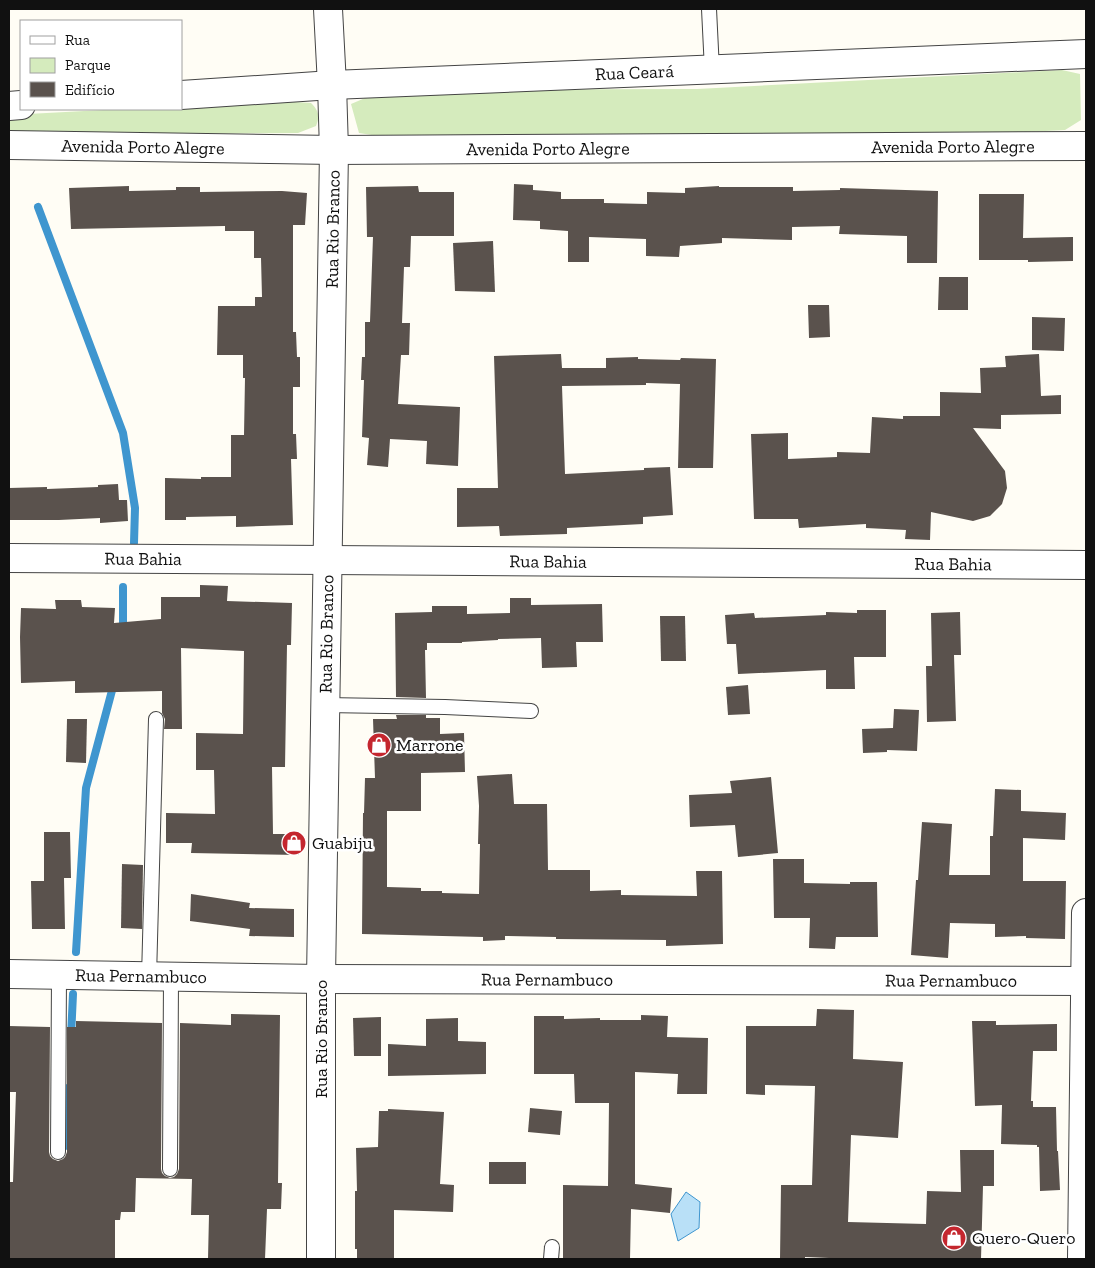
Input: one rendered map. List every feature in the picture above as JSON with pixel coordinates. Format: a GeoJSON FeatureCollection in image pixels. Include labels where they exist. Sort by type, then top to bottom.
{"type":"FeatureCollection","features":[{"type":"Feature","properties":{"kind":"street","name":"Rua Rio Branco"},"geometry":{"type":"LineString","coordinates":[[321,1259],[321,979],[334,150],[328,9]]}},
{"type":"Feature","properties":{"kind":"street","name":"Rua Ceará"},"geometry":{"type":"LineString","coordinates":[[182,95],[332,85],[1086,54]]}},
{"type":"Feature","properties":{"kind":"street","name":"Avenida Porto Alegre"},"geometry":{"type":"LineString","coordinates":[[9,146],[334,150],[1086,146]]}},
{"type":"Feature","properties":{"kind":"street","name":"Rua Bahia"},"geometry":{"type":"LineString","coordinates":[[9,558],[1086,565]]}},
{"type":"Feature","properties":{"kind":"street"},"geometry":{"type":"LineString","coordinates":[[1082,1259],[1084,1227],[1086,913]]}},
{"type":"Feature","properties":{"kind":"street","name":"Rua Pernambuco"},"geometry":{"type":"LineString","coordinates":[[9,974],[321,979],[1085,981]]}},
{"type":"Feature","properties":{"kind":"lane"},"geometry":{"type":"LineString","coordinates":[[708,9],[712,70]]}},
{"type":"Feature","properties":{"kind":"lane"},"geometry":{"type":"LineString","coordinates":[[325,705],[531,711]]}},
{"type":"Feature","properties":{"kind":"lane"},"geometry":{"type":"LineString","coordinates":[[156,719],[160,977],[170,1169]]}},
{"type":"Feature","properties":{"kind":"lane"},"geometry":{"type":"LineString","coordinates":[[58,1152],[59,975]]}},
{"type":"Feature","properties":{"kind":"green space"},"geometry":{"type":"Polygon","coordinates":[[[1062,70],[1080,74],[1081,120],[1065,130],[1007,133],[410,141],[359,133],[351,104],[384,90],[697,89],[1062,70]]]}},
{"type":"Feature","properties":{"kind":"green space"},"geometry":{"type":"Polygon","coordinates":[[[311,103],[317,111],[318,119],[316,126],[298,133],[9,133],[9,115],[103,110],[182,110],[182,107],[311,103]]]}},
{"type":"Feature","properties":{"kind":"water"},"geometry":{"type":"Polygon","coordinates":[[[686,1192],[700,1202],[699,1228],[678,1241],[671,1214],[686,1192]]]}},
{"type":"Feature","properties":{"kind":"building"},"geometry":{"type":"Polygon","coordinates":[[[514,184],[533,185],[533,190],[561,192],[561,199],[604,199],[604,203],[647,204],[647,192],[685,193],[685,188],[719,186],[793,187],[793,191],[840,190],[840,188],[938,191],[937,263],[907,263],[907,236],[839,234],[840,226],[792,227],[792,240],[722,238],[722,243],[680,246],[679,257],[646,256],[646,239],[589,237],[589,262],[568,262],[568,231],[540,229],[540,221],[513,220],[514,184]]]}},
{"type":"Feature","properties":{"kind":"building"},"geometry":{"type":"Polygon","coordinates":[[[129,186],[129,191],[176,190],[176,187],[200,187],[200,192],[282,191],[307,193],[305,225],[293,225],[293,332],[296,332],[297,357],[300,357],[300,387],[293,387],[293,434],[296,434],[297,459],[291,459],[293,525],[236,527],[236,516],[186,517],[186,520],[165,520],[165,478],[201,479],[201,477],[231,477],[231,435],[244,435],[245,378],[243,378],[243,355],[217,355],[218,306],[255,306],[255,297],[262,297],[261,258],[254,258],[254,231],[225,231],[225,226],[71,229],[69,188],[129,186]]]}},
{"type":"Feature","properties":{"kind":"building"},"geometry":{"type":"Polygon","coordinates":[[[418,186],[419,192],[454,192],[454,236],[411,236],[410,267],[404,267],[402,323],[410,323],[409,355],[401,355],[398,404],[460,407],[458,466],[426,464],[427,441],[390,439],[388,467],[367,465],[369,438],[362,437],[364,380],[361,380],[362,357],[365,357],[365,322],[370,322],[373,237],[367,237],[366,187],[418,186]]]}},
{"type":"Feature","properties":{"kind":"building"},"geometry":{"type":"Polygon","coordinates":[[[979,194],[1024,194],[1023,238],[1073,237],[1073,261],[979,260],[979,194]]]}},
{"type":"Feature","properties":{"kind":"building"},"geometry":{"type":"Polygon","coordinates":[[[493,241],[495,292],[455,291],[453,243],[493,241]]]}},
{"type":"Feature","properties":{"kind":"building"},"geometry":{"type":"Polygon","coordinates":[[[939,277],[968,277],[968,310],[938,310],[939,277]]]}},
{"type":"Feature","properties":{"kind":"building"},"geometry":{"type":"Polygon","coordinates":[[[808,305],[829,305],[830,337],[809,338],[808,305]]]}},
{"type":"Feature","properties":{"kind":"building"},"geometry":{"type":"Polygon","coordinates":[[[1032,317],[1065,318],[1064,351],[1032,350],[1032,317]]]}},
{"type":"Feature","properties":{"kind":"building"},"geometry":{"type":"Polygon","coordinates":[[[561,354],[562,368],[606,368],[606,358],[716,359],[713,468],[678,468],[680,384],[646,383],[646,385],[562,386],[565,474],[670,467],[673,515],[643,517],[643,524],[567,528],[567,534],[500,536],[499,526],[457,527],[457,488],[498,488],[494,356],[561,354]]]}},
{"type":"Feature","properties":{"kind":"building"},"geometry":{"type":"Polygon","coordinates":[[[1039,354],[1041,396],[1061,395],[1061,414],[1001,415],[1001,429],[973,428],[1005,471],[1007,488],[1002,504],[990,516],[973,521],[931,512],[930,540],[905,539],[906,530],[866,528],[866,524],[799,528],[798,519],[754,519],[751,434],[788,433],[788,459],[837,457],[837,452],[870,453],[872,417],[903,419],[903,416],[940,416],[940,392],[981,393],[980,368],[1006,367],[1005,356],[1039,354]]]}},
{"type":"Feature","properties":{"kind":"building"},"geometry":{"type":"Polygon","coordinates":[[[118,484],[119,500],[127,500],[128,521],[100,523],[100,518],[9,520],[9,488],[47,487],[47,489],[98,487],[98,485],[118,484]]]}},
{"type":"Feature","properties":{"kind":"building"},"geometry":{"type":"Polygon","coordinates":[[[200,585],[228,586],[227,601],[292,603],[291,645],[287,645],[285,767],[272,767],[273,834],[299,834],[299,855],[191,853],[192,843],[166,843],[166,813],[215,814],[214,770],[196,770],[196,733],[243,734],[244,651],[181,648],[182,729],[164,729],[165,719],[162,713],[162,691],[75,693],[75,681],[21,683],[21,608],[56,609],[55,600],[81,600],[82,607],[115,608],[114,623],[161,619],[161,597],[200,597],[200,585]]]}},
{"type":"Feature","properties":{"kind":"building"},"geometry":{"type":"Polygon","coordinates":[[[510,598],[531,598],[531,605],[602,604],[603,642],[576,642],[577,667],[542,668],[541,638],[498,639],[462,643],[427,643],[427,650],[425,650],[426,698],[396,697],[395,613],[432,612],[432,606],[467,606],[467,614],[510,613],[510,598]]]}},
{"type":"Feature","properties":{"kind":"building"},"geometry":{"type":"Polygon","coordinates":[[[857,610],[886,610],[886,657],[854,657],[855,689],[826,689],[826,670],[738,674],[736,644],[727,644],[725,615],[754,613],[755,618],[826,615],[826,612],[857,613],[857,610]]]}},
{"type":"Feature","properties":{"kind":"building"},"geometry":{"type":"Polygon","coordinates":[[[960,612],[961,655],[954,655],[956,721],[927,722],[926,666],[932,666],[931,613],[960,612]]]}},
{"type":"Feature","properties":{"kind":"building"},"geometry":{"type":"Polygon","coordinates":[[[660,616],[685,616],[686,661],[661,661],[660,616]]]}},
{"type":"Feature","properties":{"kind":"building"},"geometry":{"type":"Polygon","coordinates":[[[748,685],[750,714],[728,715],[726,687],[748,685]]]}},
{"type":"Feature","properties":{"kind":"building"},"geometry":{"type":"Polygon","coordinates":[[[894,709],[919,710],[917,751],[887,750],[887,752],[863,753],[862,729],[893,728],[894,709]]]}},
{"type":"Feature","properties":{"kind":"building"},"geometry":{"type":"Polygon","coordinates":[[[396,715],[426,715],[426,718],[440,718],[440,734],[464,733],[465,772],[421,773],[421,811],[387,811],[387,887],[421,888],[421,891],[442,891],[442,893],[479,894],[480,844],[478,844],[479,806],[477,776],[512,774],[514,804],[547,804],[548,870],[590,870],[590,891],[621,890],[621,895],[697,896],[696,871],[722,871],[723,944],[666,946],[666,940],[556,939],[556,937],[505,936],[505,940],[483,941],[483,937],[362,934],[363,813],[365,778],[375,778],[373,719],[397,719],[396,715]]]}},
{"type":"Feature","properties":{"kind":"building"},"geometry":{"type":"Polygon","coordinates":[[[67,719],[87,719],[86,763],[66,762],[67,719]]]}},
{"type":"Feature","properties":{"kind":"building"},"geometry":{"type":"Polygon","coordinates":[[[771,777],[778,853],[738,857],[735,825],[690,827],[689,795],[732,793],[730,781],[771,777]]]}},
{"type":"Feature","properties":{"kind":"building"},"geometry":{"type":"Polygon","coordinates":[[[995,789],[1021,790],[1021,811],[1066,813],[1065,840],[1023,838],[1023,881],[1066,881],[1065,939],[1026,938],[1026,936],[995,937],[995,924],[950,923],[948,958],[911,955],[922,822],[952,824],[949,875],[990,875],[990,836],[993,836],[995,789]]]}},
{"type":"Feature","properties":{"kind":"building"},"geometry":{"type":"Polygon","coordinates":[[[44,832],[70,832],[71,878],[64,878],[65,929],[32,929],[31,881],[44,881],[44,832]]]}},
{"type":"Feature","properties":{"kind":"building"},"geometry":{"type":"Polygon","coordinates":[[[773,859],[804,859],[804,883],[850,884],[850,882],[877,882],[878,937],[836,937],[835,949],[809,948],[810,918],[774,918],[773,859]]]}},
{"type":"Feature","properties":{"kind":"building"},"geometry":{"type":"Polygon","coordinates":[[[122,864],[143,865],[142,929],[121,928],[122,864]]]}},
{"type":"Feature","properties":{"kind":"building"},"geometry":{"type":"Polygon","coordinates":[[[191,894],[250,903],[249,908],[294,909],[294,937],[249,936],[250,929],[190,921],[191,894]]]}},
{"type":"Feature","properties":{"kind":"building"},"geometry":{"type":"Polygon","coordinates":[[[817,1009],[854,1010],[853,1059],[903,1062],[898,1138],[851,1135],[848,1222],[926,1224],[927,1191],[961,1192],[960,1150],[994,1150],[994,1186],[983,1186],[981,1259],[805,1257],[805,1259],[780,1259],[781,1185],[812,1185],[815,1086],[765,1085],[765,1095],[746,1094],[746,1026],[816,1026],[817,1009]]]}},
{"type":"Feature","properties":{"kind":"building"},"geometry":{"type":"Polygon","coordinates":[[[231,1014],[280,1015],[278,1183],[282,1183],[281,1209],[267,1209],[265,1259],[208,1259],[209,1215],[191,1215],[192,1179],[136,1178],[135,1212],[121,1212],[120,1220],[115,1220],[115,1259],[9,1259],[9,1182],[13,1182],[16,1092],[9,1092],[9,1026],[50,1027],[49,1152],[53,1159],[58,1161],[65,1157],[67,1152],[67,1027],[76,1027],[76,1021],[162,1023],[161,1169],[165,1176],[170,1178],[177,1174],[179,1169],[180,1023],[231,1025],[231,1014]]]}},
{"type":"Feature","properties":{"kind":"building"},"geometry":{"type":"Polygon","coordinates":[[[641,1015],[668,1016],[667,1037],[708,1038],[707,1094],[677,1094],[678,1074],[635,1072],[635,1184],[672,1188],[670,1213],[631,1209],[630,1259],[563,1259],[563,1185],[608,1186],[609,1103],[575,1103],[574,1074],[534,1074],[534,1016],[564,1016],[564,1019],[641,1020],[641,1015]]]}},
{"type":"Feature","properties":{"kind":"building"},"geometry":{"type":"Polygon","coordinates":[[[381,1017],[381,1056],[354,1056],[353,1018],[381,1017]]]}},
{"type":"Feature","properties":{"kind":"building"},"geometry":{"type":"Polygon","coordinates":[[[458,1018],[458,1041],[486,1042],[486,1074],[388,1076],[388,1044],[426,1046],[426,1019],[458,1018]]]}},
{"type":"Feature","properties":{"kind":"building"},"geometry":{"type":"Polygon","coordinates":[[[972,1021],[996,1021],[996,1025],[1057,1024],[1057,1051],[1033,1051],[1031,1101],[1033,1101],[1033,1107],[1056,1107],[1060,1190],[1040,1191],[1039,1147],[1037,1145],[1001,1144],[1002,1105],[975,1106],[972,1021]]]}},
{"type":"Feature","properties":{"kind":"building"},"geometry":{"type":"Polygon","coordinates":[[[530,1108],[562,1111],[560,1135],[528,1132],[530,1108]]]}},
{"type":"Feature","properties":{"kind":"building"},"geometry":{"type":"Polygon","coordinates":[[[388,1109],[444,1112],[440,1184],[454,1185],[453,1212],[394,1210],[394,1259],[357,1259],[357,1249],[355,1249],[356,1148],[378,1147],[379,1111],[388,1111],[388,1109]]]}},
{"type":"Feature","properties":{"kind":"building"},"geometry":{"type":"Polygon","coordinates":[[[489,1162],[526,1162],[526,1184],[489,1184],[489,1162]]]}},
{"type":"Feature","properties":{"kind":"waterway"},"geometry":{"type":"LineString","coordinates":[[38,207],[123,433],[135,508],[134,543]]}},
{"type":"Feature","properties":{"kind":"waterway"},"geometry":{"type":"LineString","coordinates":[[123,587],[123,633]]}},
{"type":"Feature","properties":{"kind":"waterway"},"geometry":{"type":"LineString","coordinates":[[76,952],[86,788],[114,683]]}},
{"type":"Feature","properties":{"kind":"waterway"},"geometry":{"type":"LineString","coordinates":[[71,1037],[73,994]]}},
{"type":"Feature","properties":{"kind":"waterway"},"geometry":{"type":"LineString","coordinates":[[68,1088],[65,1123],[68,1146]]}},
{"type":"Feature","properties":{"kind":"place","name":"Marrone"},"geometry":{"type":"Point","coordinates":[379,745]}},
{"type":"Feature","properties":{"kind":"place","name":"Guabiju"},"geometry":{"type":"Point","coordinates":[294,843]}},
{"type":"Feature","properties":{"kind":"place","name":"Quero-Quero"},"geometry":{"type":"Point","coordinates":[954,1238]}}]}
